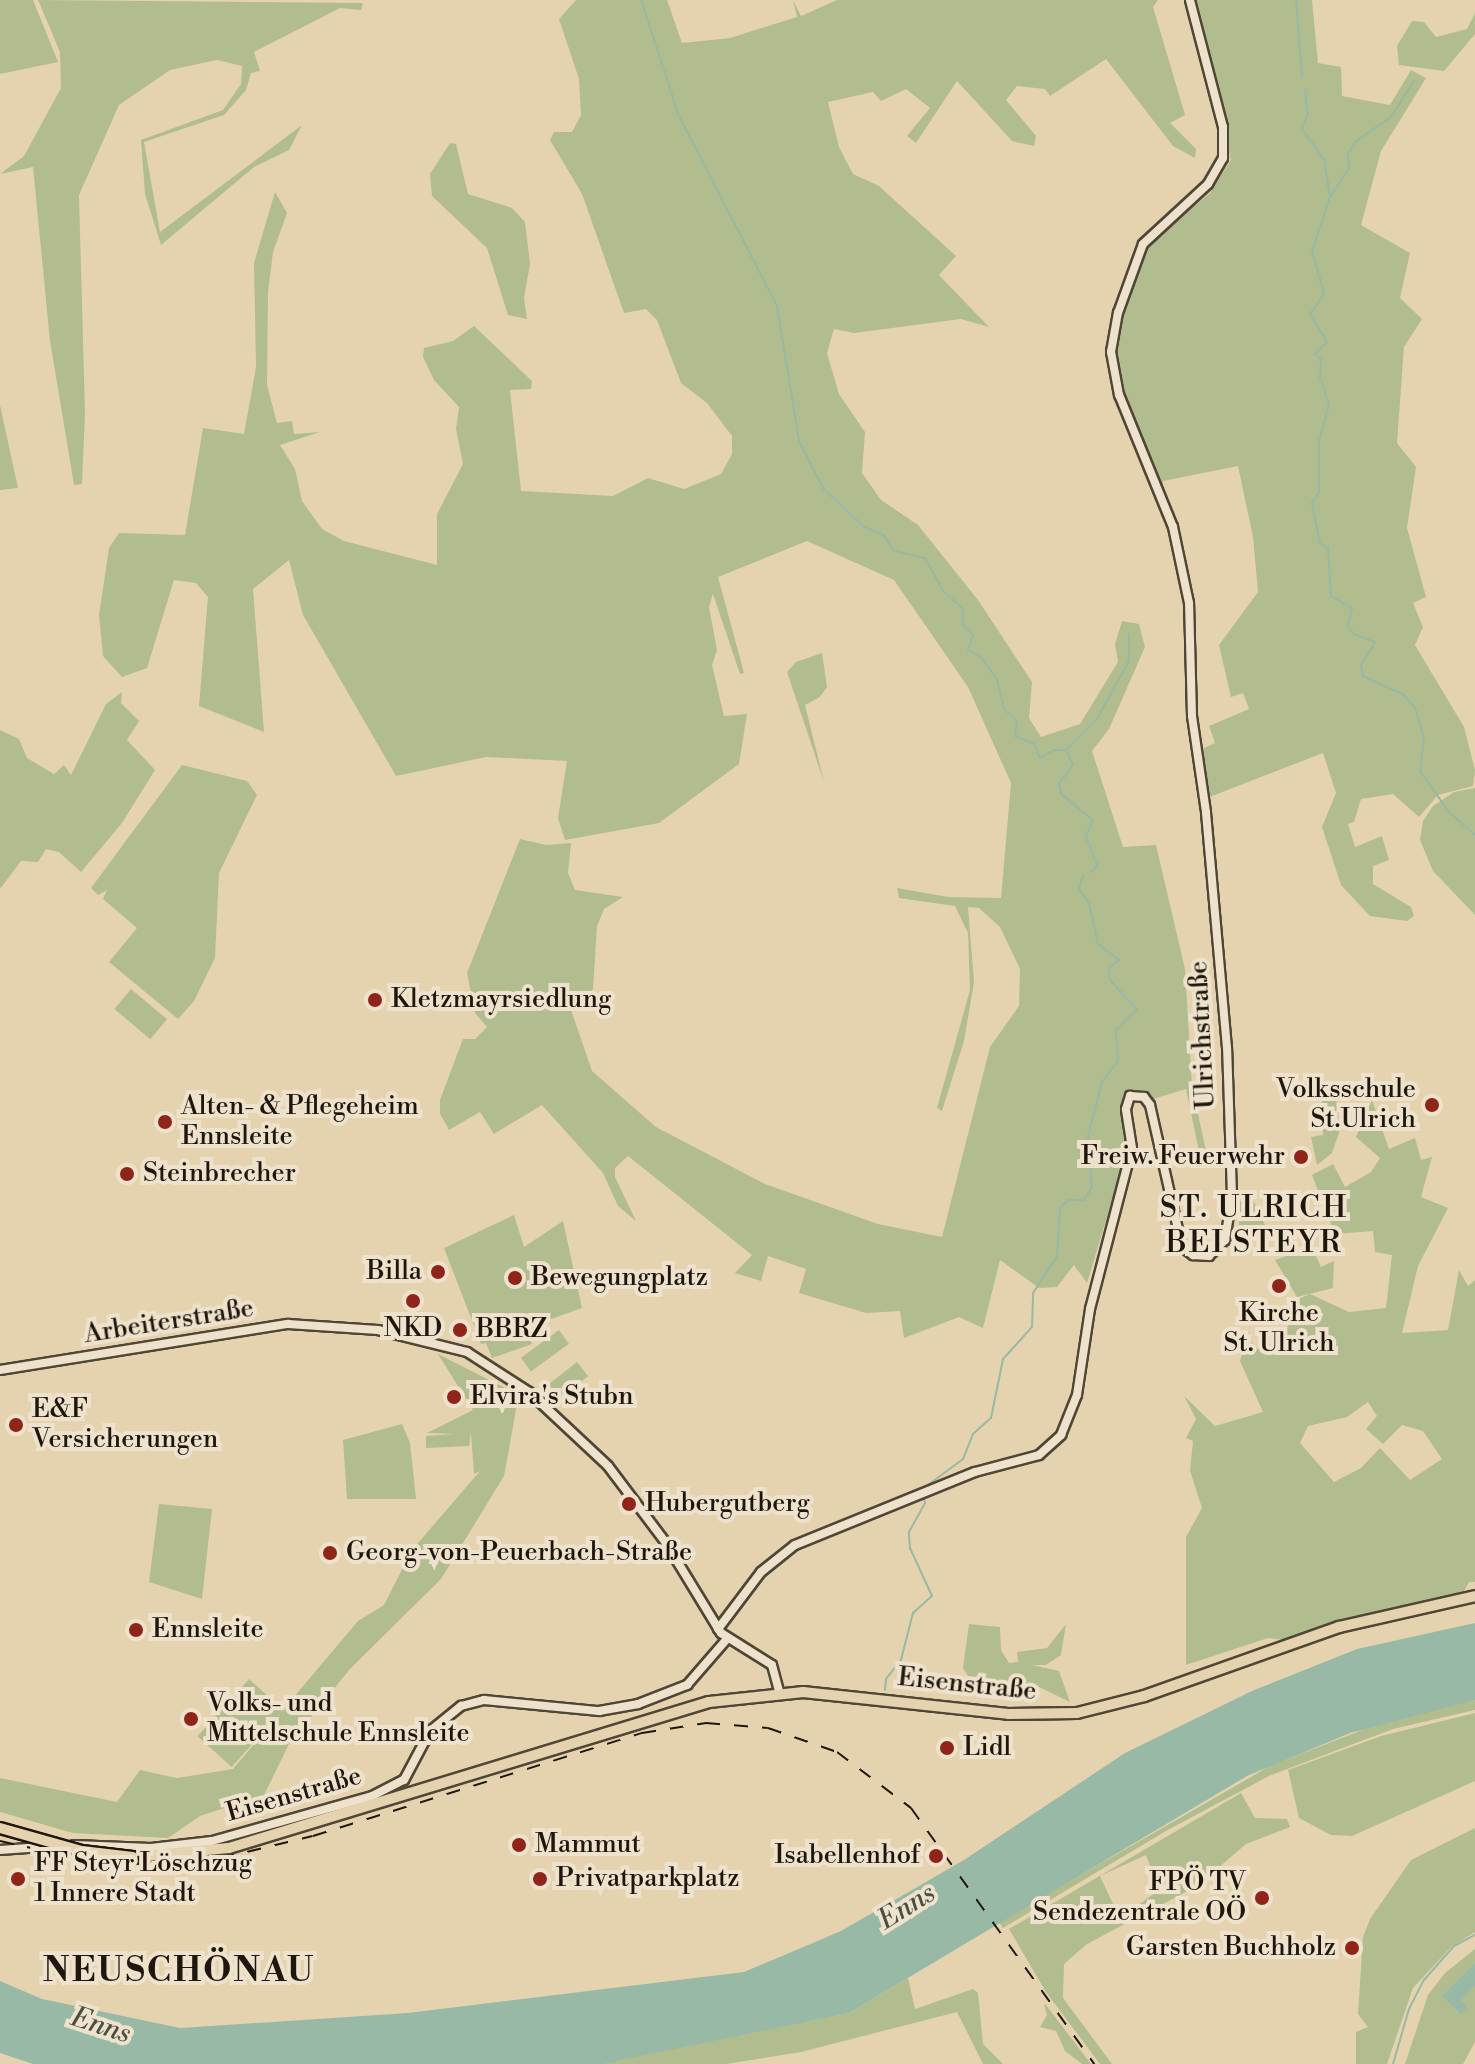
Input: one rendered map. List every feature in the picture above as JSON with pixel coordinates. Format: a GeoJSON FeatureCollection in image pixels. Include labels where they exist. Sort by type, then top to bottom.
{"type":"FeatureCollection","features":[{"type":"Feature","properties":{"kind":"main road","name":"Eisenstraße"},"geometry":{"type":"LineString","coordinates":[[0,1828],[73,1849],[133,1857],[229,1848],[678,1710],[779,1692],[1028,1715],[1092,1711],[1148,1695],[1339,1627],[1475,1596]]}},
{"type":"Feature","properties":{"kind":"street","name":"Ulrichstraße"},"geometry":{"type":"LineString","coordinates":[[718,1629],[761,1572],[785,1551],[930,1494],[975,1472],[1039,1455],[1064,1428],[1080,1384],[1090,1309],[1132,1148],[1126,1109],[1130,1096],[1144,1097],[1150,1105],[1182,1247],[1193,1255],[1209,1256],[1221,1248],[1226,1233],[1232,1196],[1227,1048],[1206,812],[1192,716],[1189,603],[1173,527],[1119,395],[1111,352],[1118,313],[1143,244],[1208,184],[1223,158],[1223,127],[1190,0]]}},
{"type":"Feature","properties":{"kind":"street","name":"Arbeiterstraße"},"geometry":{"type":"LineString","coordinates":[[0,1370],[270,1326],[346,1325],[440,1342],[481,1359],[529,1392],[608,1466],[666,1543],[727,1639]]}},
{"type":"Feature","properties":{"kind":"street"},"geometry":{"type":"LineString","coordinates":[[727,1639],[767,1658],[777,1673],[779,1692]]}},
{"type":"Feature","properties":{"kind":"street","name":"Eisenstraße"},"geometry":{"type":"LineString","coordinates":[[0,1850],[151,1848],[261,1830],[398,1785],[430,1731],[461,1706],[484,1700],[599,1711],[638,1704],[687,1685],[727,1639]]}},
{"type":"Feature","properties":{"kind":"shaded area"},"geometry":{"type":"Polygon","coordinates":[[[0,0],[33,0],[58,62],[0,74],[0,0]]]}},
{"type":"Feature","properties":{"kind":"shaded area"},"geometry":{"type":"Polygon","coordinates":[[[38,0],[363,3],[361,10],[340,8],[254,52],[260,71],[251,73],[246,90],[224,115],[144,142],[160,232],[302,125],[289,150],[254,167],[161,245],[145,194],[141,140],[223,110],[241,84],[242,66],[217,60],[170,70],[119,105],[79,195],[85,413],[82,484],[74,485],[50,341],[33,167],[0,174],[24,156],[61,88],[60,52],[38,0]]]}},
{"type":"Feature","properties":{"kind":"shaded area"},"geometry":{"type":"Polygon","coordinates":[[[576,0],[667,0],[682,43],[730,38],[797,17],[793,0],[801,16],[837,0],[1158,0],[1153,7],[1185,115],[1170,123],[1196,149],[1195,158],[1173,146],[1106,59],[1050,96],[1045,89],[1017,86],[1006,100],[1036,136],[1034,146],[1012,141],[957,81],[916,143],[907,136],[930,108],[906,89],[881,101],[873,92],[828,102],[839,147],[853,174],[879,186],[956,256],[939,275],[989,327],[961,319],[854,333],[834,329],[827,353],[839,394],[865,432],[862,473],[881,500],[918,525],[978,600],[1032,682],[1029,718],[1041,737],[1080,724],[1118,662],[1115,644],[1122,621],[1139,624],[1145,647],[1109,729],[1092,751],[1123,847],[1156,845],[1185,969],[1192,1086],[1208,1160],[1201,1161],[1186,1089],[1153,1099],[1148,1094],[1129,1095],[1119,1108],[1126,1138],[1119,1177],[1087,1283],[1074,1265],[1057,1287],[1039,1288],[1000,1260],[983,1328],[959,1317],[904,1338],[900,1311],[866,1313],[799,1293],[806,1269],[768,1256],[761,1281],[735,1273],[752,1255],[628,1156],[615,1168],[615,1177],[636,1221],[618,1206],[603,1173],[542,1105],[494,1134],[480,1112],[449,1130],[440,1114],[440,1100],[463,1039],[475,1039],[487,1027],[475,1013],[467,973],[520,839],[546,845],[571,843],[568,873],[575,890],[623,897],[604,909],[597,926],[593,989],[581,1001],[567,998],[592,1071],[656,1127],[765,1184],[878,1224],[942,1237],[990,1047],[1019,1006],[1020,969],[1000,927],[979,908],[968,907],[974,982],[964,1041],[942,1111],[937,1108],[970,990],[968,933],[955,906],[899,898],[897,888],[948,897],[1001,898],[1011,783],[968,687],[894,580],[807,541],[718,577],[744,673],[740,674],[713,594],[709,607],[717,650],[712,665],[724,716],[747,714],[739,764],[659,823],[565,840],[558,818],[567,761],[486,757],[396,776],[303,615],[289,560],[253,589],[264,732],[199,706],[208,597],[196,583],[174,580],[147,668],[122,677],[103,656],[99,615],[109,548],[119,533],[185,535],[203,428],[244,434],[256,367],[254,263],[275,192],[287,213],[273,252],[268,292],[267,385],[277,423],[292,421],[294,434],[320,432],[280,445],[295,469],[302,501],[322,529],[344,541],[437,565],[437,514],[463,464],[456,429],[459,407],[434,380],[423,357],[424,348],[453,341],[474,326],[532,381],[531,389],[510,390],[521,491],[613,496],[648,478],[684,489],[721,474],[732,454],[732,436],[707,403],[681,383],[657,320],[646,309],[624,313],[582,194],[550,140],[554,132],[572,132],[581,115],[579,79],[559,19],[576,0]]]}},
{"type":"Feature","properties":{"kind":"shaded area"},"geometry":{"type":"Polygon","coordinates":[[[1193,0],[1312,0],[1318,63],[1341,67],[1342,96],[1390,105],[1411,70],[1426,78],[1381,151],[1361,225],[1410,253],[1400,298],[1422,319],[1404,347],[1397,443],[1416,467],[1407,528],[1426,597],[1413,603],[1423,627],[1415,645],[1464,727],[1475,770],[1473,786],[1438,795],[1419,817],[1393,794],[1361,799],[1354,822],[1348,824],[1355,847],[1382,836],[1389,860],[1373,866],[1373,884],[1411,907],[1414,916],[1407,921],[1370,916],[1341,885],[1322,827],[1336,793],[1323,753],[1207,798],[1200,750],[1215,743],[1209,726],[1249,709],[1243,693],[1231,697],[1219,645],[1258,592],[1253,537],[1238,466],[1163,481],[1163,489],[1124,401],[1114,352],[1132,280],[1149,244],[1210,193],[1231,160],[1193,0]]]}},
{"type":"Feature","properties":{"kind":"shaded area"},"geometry":{"type":"Polygon","coordinates":[[[1475,13],[1475,34],[1444,71],[1399,65],[1397,46],[1412,21],[1424,22],[1436,37],[1467,29],[1475,13]]]}},
{"type":"Feature","properties":{"kind":"shaded area"},"geometry":{"type":"Polygon","coordinates":[[[450,143],[456,144],[468,194],[512,208],[525,222],[530,264],[524,298],[527,319],[508,315],[487,248],[432,196],[430,174],[450,143]]]}},
{"type":"Feature","properties":{"kind":"shaded area"},"geometry":{"type":"Polygon","coordinates":[[[0,405],[18,488],[0,490],[0,405]]]}},
{"type":"Feature","properties":{"kind":"shaded area"},"geometry":{"type":"Polygon","coordinates":[[[822,653],[827,687],[820,697],[805,705],[824,782],[787,672],[796,662],[822,653]]]}},
{"type":"Feature","properties":{"kind":"shaded area"},"geometry":{"type":"Polygon","coordinates":[[[122,692],[121,703],[139,721],[127,740],[155,770],[122,823],[81,872],[59,852],[46,849],[38,862],[21,861],[0,889],[0,730],[19,739],[27,758],[54,774],[64,765],[71,775],[106,704],[122,692]]]}},
{"type":"Feature","properties":{"kind":"shaded area"},"geometry":{"type":"Polygon","coordinates":[[[182,765],[247,781],[257,795],[219,873],[215,958],[194,1001],[178,1019],[109,962],[137,928],[103,899],[107,890],[98,895],[91,888],[182,765]]]}},
{"type":"Feature","properties":{"kind":"shaded area"},"geometry":{"type":"Polygon","coordinates":[[[1475,788],[1475,915],[1433,871],[1420,840],[1423,821],[1433,806],[1454,792],[1475,788]]]}},
{"type":"Feature","properties":{"kind":"shaded area"},"geometry":{"type":"Polygon","coordinates":[[[131,989],[167,1019],[150,1039],[114,1009],[131,989]]]}},
{"type":"Feature","properties":{"kind":"shaded area"},"geometry":{"type":"Polygon","coordinates":[[[1329,1092],[1336,1098],[1340,1130],[1332,1153],[1317,1165],[1311,1137],[1323,1135],[1322,1102],[1329,1092]]]}},
{"type":"Feature","properties":{"kind":"shaded area"},"geometry":{"type":"Polygon","coordinates":[[[1372,1100],[1389,1149],[1415,1138],[1421,1160],[1432,1157],[1421,1197],[1448,1208],[1418,1266],[1402,1333],[1448,1330],[1459,1270],[1468,1286],[1475,1280],[1475,1582],[1469,1582],[1464,1591],[1284,1640],[1268,1638],[1186,1665],[1186,1537],[1202,1508],[1190,1471],[1193,1441],[1186,1438],[1196,1419],[1184,1396],[1215,1426],[1263,1412],[1240,1361],[1247,1336],[1257,1349],[1279,1339],[1296,1314],[1286,1304],[1310,1294],[1349,1312],[1386,1308],[1392,1255],[1375,1252],[1373,1231],[1335,1234],[1312,1175],[1333,1164],[1345,1187],[1371,1172],[1380,1158],[1356,1137],[1372,1100]],[[1368,1402],[1347,1417],[1308,1426],[1300,1443],[1334,1482],[1361,1468],[1380,1448],[1410,1480],[1442,1459],[1423,1431],[1402,1425],[1383,1444],[1366,1429],[1377,1416],[1368,1402]]]}},
{"type":"Feature","properties":{"kind":"shaded area"},"geometry":{"type":"Polygon","coordinates":[[[1251,1196],[1268,1231],[1239,1244],[1239,1202],[1251,1196]]]}},
{"type":"Feature","properties":{"kind":"shaded area","name":"Bewegungplatz"},"geometry":{"type":"Polygon","coordinates":[[[514,1215],[524,1247],[563,1221],[582,1308],[526,1328],[532,1344],[492,1358],[486,1343],[481,1344],[444,1248],[514,1215]]]}},
{"type":"Feature","properties":{"kind":"shaded area"},"geometry":{"type":"Polygon","coordinates":[[[1312,1247],[1321,1267],[1334,1261],[1333,1288],[1297,1297],[1275,1260],[1312,1247]]]}},
{"type":"Feature","properties":{"kind":"shaded area"},"geometry":{"type":"Polygon","coordinates":[[[559,1330],[569,1344],[531,1371],[521,1358],[559,1330]]]}},
{"type":"Feature","properties":{"kind":"shaded area"},"geometry":{"type":"Polygon","coordinates":[[[438,1354],[513,1392],[516,1410],[504,1476],[441,1579],[350,1669],[289,1744],[264,1795],[200,1816],[168,1838],[73,1833],[0,1812],[0,1778],[117,1802],[140,1770],[177,1778],[233,1769],[358,1621],[384,1605],[412,1550],[480,1471],[474,1474],[471,1433],[469,1446],[426,1448],[426,1436],[454,1434],[427,1433],[473,1410],[438,1354]]]}},
{"type":"Feature","properties":{"kind":"shaded area"},"geometry":{"type":"Polygon","coordinates":[[[577,1362],[588,1376],[560,1398],[549,1384],[577,1362]]]}},
{"type":"Feature","properties":{"kind":"shaded area"},"geometry":{"type":"Polygon","coordinates":[[[402,1424],[410,1443],[416,1499],[347,1499],[343,1440],[402,1424]]]}},
{"type":"Feature","properties":{"kind":"shaded area"},"geometry":{"type":"Polygon","coordinates":[[[159,1504],[212,1509],[202,1599],[149,1582],[159,1504]]]}},
{"type":"Feature","properties":{"kind":"shaded area"},"geometry":{"type":"Polygon","coordinates":[[[969,1624],[1000,1627],[1001,1650],[1009,1663],[1018,1662],[1017,1652],[1047,1648],[1066,1624],[1061,1655],[1046,1665],[1032,1665],[1059,1671],[1070,1702],[1037,1686],[1006,1685],[1005,1690],[975,1687],[963,1668],[969,1624]]]}},
{"type":"Feature","properties":{"kind":"shaded area"},"geometry":{"type":"Polygon","coordinates":[[[249,1679],[283,1710],[232,1767],[197,1736],[249,1679]]]}},
{"type":"Feature","properties":{"kind":"shaded area"},"geometry":{"type":"Polygon","coordinates":[[[1475,1700],[1475,1710],[1393,1729],[1269,1776],[1166,1831],[1003,1928],[999,1922],[1270,1766],[1385,1721],[1475,1700]]]}},
{"type":"Feature","properties":{"kind":"shaded area"},"geometry":{"type":"Polygon","coordinates":[[[1475,1713],[1475,1781],[1352,1836],[1331,1835],[1299,1818],[1288,1770],[1381,1736],[1475,1713]]]}},
{"type":"Feature","properties":{"kind":"shaded area"},"geometry":{"type":"Polygon","coordinates":[[[1241,1793],[1255,1818],[1287,1819],[1290,1827],[1246,1844],[1197,1886],[1087,1944],[1064,1964],[1063,1998],[1112,2064],[1100,2064],[1046,1992],[1009,1929],[1241,1793]],[[1146,1855],[1100,1876],[1114,1906],[1134,1908],[1159,1890],[1146,1855]]]}},
{"type":"Feature","properties":{"kind":"shaded area"},"geometry":{"type":"Polygon","coordinates":[[[1475,1828],[1475,1932],[1452,1946],[1413,1988],[1387,2064],[1356,2064],[1356,2032],[1368,2027],[1358,2014],[1363,1937],[1370,1919],[1411,1860],[1475,1828]]]}},
{"type":"Feature","properties":{"kind":"shaded area"},"geometry":{"type":"Polygon","coordinates":[[[1475,1949],[1475,2042],[1463,2064],[1405,2064],[1428,1995],[1445,1973],[1475,1949]]]}},
{"type":"Feature","properties":{"kind":"shaded area"},"geometry":{"type":"Polygon","coordinates":[[[908,1978],[915,2009],[973,1989],[978,1993],[983,2044],[1003,2064],[983,2064],[957,2012],[801,2052],[726,2064],[597,2064],[849,2013],[908,1978]]]}},
{"type":"Feature","properties":{"kind":"shaded area"},"geometry":{"type":"Polygon","coordinates":[[[1044,2004],[1091,2064],[1082,2064],[1065,2051],[1056,2031],[1040,2027],[1047,2015],[1044,2004]]]}},
{"type":"Feature","properties":{"kind":"water","name":"Enns"},"geometry":{"type":"Polygon","coordinates":[[[1475,1623],[1475,1700],[1350,1733],[1247,1776],[849,2013],[602,2064],[33,2064],[0,2053],[0,1981],[42,1999],[180,2028],[408,2013],[744,1972],[841,1931],[964,1860],[1125,1753],[1252,1691],[1357,1649],[1475,1623]]]}},
{"type":"Feature","properties":{"kind":"water"},"geometry":{"type":"Polygon","coordinates":[[[1475,1963],[1475,1986],[1461,2000],[1467,2007],[1461,2014],[1442,1996],[1475,1963]]]}},
{"type":"Feature","properties":{"kind":"waterway"},"geometry":{"type":"LineString","coordinates":[[641,0],[679,116],[777,306],[799,441],[823,488],[864,527],[884,535],[894,551],[925,558],[943,591],[963,609],[963,625],[973,635],[968,650],[980,656],[997,679],[1004,709],[1017,721],[1015,736],[1034,744],[1040,758],[1054,750],[1066,750]]}},
{"type":"Feature","properties":{"kind":"waterway"},"geometry":{"type":"LineString","coordinates":[[1296,0],[1302,76]]}},
{"type":"Feature","properties":{"kind":"waterway"},"geometry":{"type":"LineString","coordinates":[[1414,81],[1391,117],[1356,141],[1348,154],[1349,168],[1330,197],[1312,251],[1324,294],[1310,314],[1327,342],[1315,354],[1321,360],[1320,377],[1329,404],[1319,442],[1319,493],[1312,503],[1320,544],[1328,548],[1331,596],[1352,608],[1348,626],[1354,634],[1375,642],[1361,665],[1363,676],[1404,695],[1415,708],[1424,738],[1420,771],[1449,812],[1475,835]]}},
{"type":"Feature","properties":{"kind":"waterway"},"geometry":{"type":"LineString","coordinates":[[1305,90],[1308,113],[1302,129],[1324,159],[1330,195]]}},
{"type":"Feature","properties":{"kind":"waterway"},"geometry":{"type":"LineString","coordinates":[[1091,872],[1097,865],[1086,836],[1093,820],[1061,794],[1059,784],[1073,765],[1066,750],[1097,719],[1129,661],[1129,634]]}},
{"type":"Feature","properties":{"kind":"waterway"},"geometry":{"type":"LineString","coordinates":[[924,1488],[963,1459],[973,1434],[991,1418],[1003,1359],[1032,1327],[1033,1293],[1057,1256],[1060,1208],[1068,1200],[1084,1200],[1092,1187],[1088,1136],[1102,1082],[1118,1061],[1116,1030],[1137,1010],[1110,980],[1109,968],[1119,960],[1098,944],[1089,904],[1079,888],[1083,875]]}},
{"type":"Feature","properties":{"kind":"waterway"},"geometry":{"type":"LineString","coordinates":[[885,1690],[886,1679],[901,1660],[913,1613],[932,1596],[910,1548],[909,1532],[925,1503],[923,1494]]}},
{"type":"Feature","properties":{"kind":"waterway"},"geometry":{"type":"LineString","coordinates":[[1393,2064],[1409,2009],[1424,1980],[1454,1946],[1475,1935]]}},
{"type":"Feature","properties":{"kind":"railway"},"geometry":{"type":"LineString","coordinates":[[0,1841],[98,1863],[193,1865],[313,1836],[642,1733],[706,1723],[768,1728],[837,1752],[911,1808],[1094,2064]]}},
{"type":"Feature","properties":{"kind":"place","name":"Kletzmayrsiedlung"},"geometry":{"type":"Point","coordinates":[375,1000]}},
{"type":"Feature","properties":{"kind":"place","name":"Volksschule St.Ulrich"},"geometry":{"type":"Point","coordinates":[1432,1105]}},
{"type":"Feature","properties":{"kind":"place","name":"Alten- & Pflegeheim Ennsleite"},"geometry":{"type":"Point","coordinates":[165,1122]}},
{"type":"Feature","properties":{"kind":"place","name":"Freiw. Feuerwehr"},"geometry":{"type":"Point","coordinates":[1301,1157]}},
{"type":"Feature","properties":{"kind":"place","name":"Steinbrecher"},"geometry":{"type":"Point","coordinates":[127,1174]}},
{"type":"Feature","properties":{"kind":"place","name":"Billa"},"geometry":{"type":"Point","coordinates":[438,1272]}},
{"type":"Feature","properties":{"kind":"place","name":"Bewegungplatz"},"geometry":{"type":"Point","coordinates":[515,1278]}},
{"type":"Feature","properties":{"kind":"place","name":"Kirche St. Ulrich"},"geometry":{"type":"Point","coordinates":[1279,1286]}},
{"type":"Feature","properties":{"kind":"place","name":"NKD"},"geometry":{"type":"Point","coordinates":[413,1301]}},
{"type":"Feature","properties":{"kind":"place","name":"BBRZ"},"geometry":{"type":"Point","coordinates":[460,1330]}},
{"type":"Feature","properties":{"kind":"place","name":"Elvira's Stubn"},"geometry":{"type":"Point","coordinates":[454,1397]}},
{"type":"Feature","properties":{"kind":"place","name":"E&F Versicherungen"},"geometry":{"type":"Point","coordinates":[16,1425]}},
{"type":"Feature","properties":{"kind":"place","name":"Hubergutberg"},"geometry":{"type":"Point","coordinates":[629,1504]}},
{"type":"Feature","properties":{"kind":"place","name":"Georg-von-Peuerbach-Straße"},"geometry":{"type":"Point","coordinates":[330,1553]}},
{"type":"Feature","properties":{"kind":"place","name":"Ennsleite"},"geometry":{"type":"Point","coordinates":[136,1630]}},
{"type":"Feature","properties":{"kind":"place","name":"Volks- und Mittelschule Ennsleite"},"geometry":{"type":"Point","coordinates":[191,1719]}},
{"type":"Feature","properties":{"kind":"place","name":"Lidl"},"geometry":{"type":"Point","coordinates":[947,1748]}},
{"type":"Feature","properties":{"kind":"place","name":"Mammut"},"geometry":{"type":"Point","coordinates":[519,1845]}},
{"type":"Feature","properties":{"kind":"place","name":"Isabellenhof"},"geometry":{"type":"Point","coordinates":[936,1856]}},
{"type":"Feature","properties":{"kind":"place","name":"FF Steyr Löschzug 1 Innere Stadt"},"geometry":{"type":"Point","coordinates":[18,1879]}},
{"type":"Feature","properties":{"kind":"place","name":"Privatparkplatz"},"geometry":{"type":"Point","coordinates":[540,1879]}},
{"type":"Feature","properties":{"kind":"place","name":"FPÖ TV Sendezentrale OÖ"},"geometry":{"type":"Point","coordinates":[1262,1898]}},
{"type":"Feature","properties":{"kind":"place","name":"Garsten Buchholz"},"geometry":{"type":"Point","coordinates":[1352,1948]}},
{"type":"Feature","properties":{"kind":"district","name":"ST. ULRICH BEI STEYR"},"geometry":{"type":"Point","coordinates":[1254,1225]}},
{"type":"Feature","properties":{"kind":"district","name":"NEUSCHÖNAU"},"geometry":{"type":"Point","coordinates":[179,1972]}}]}
